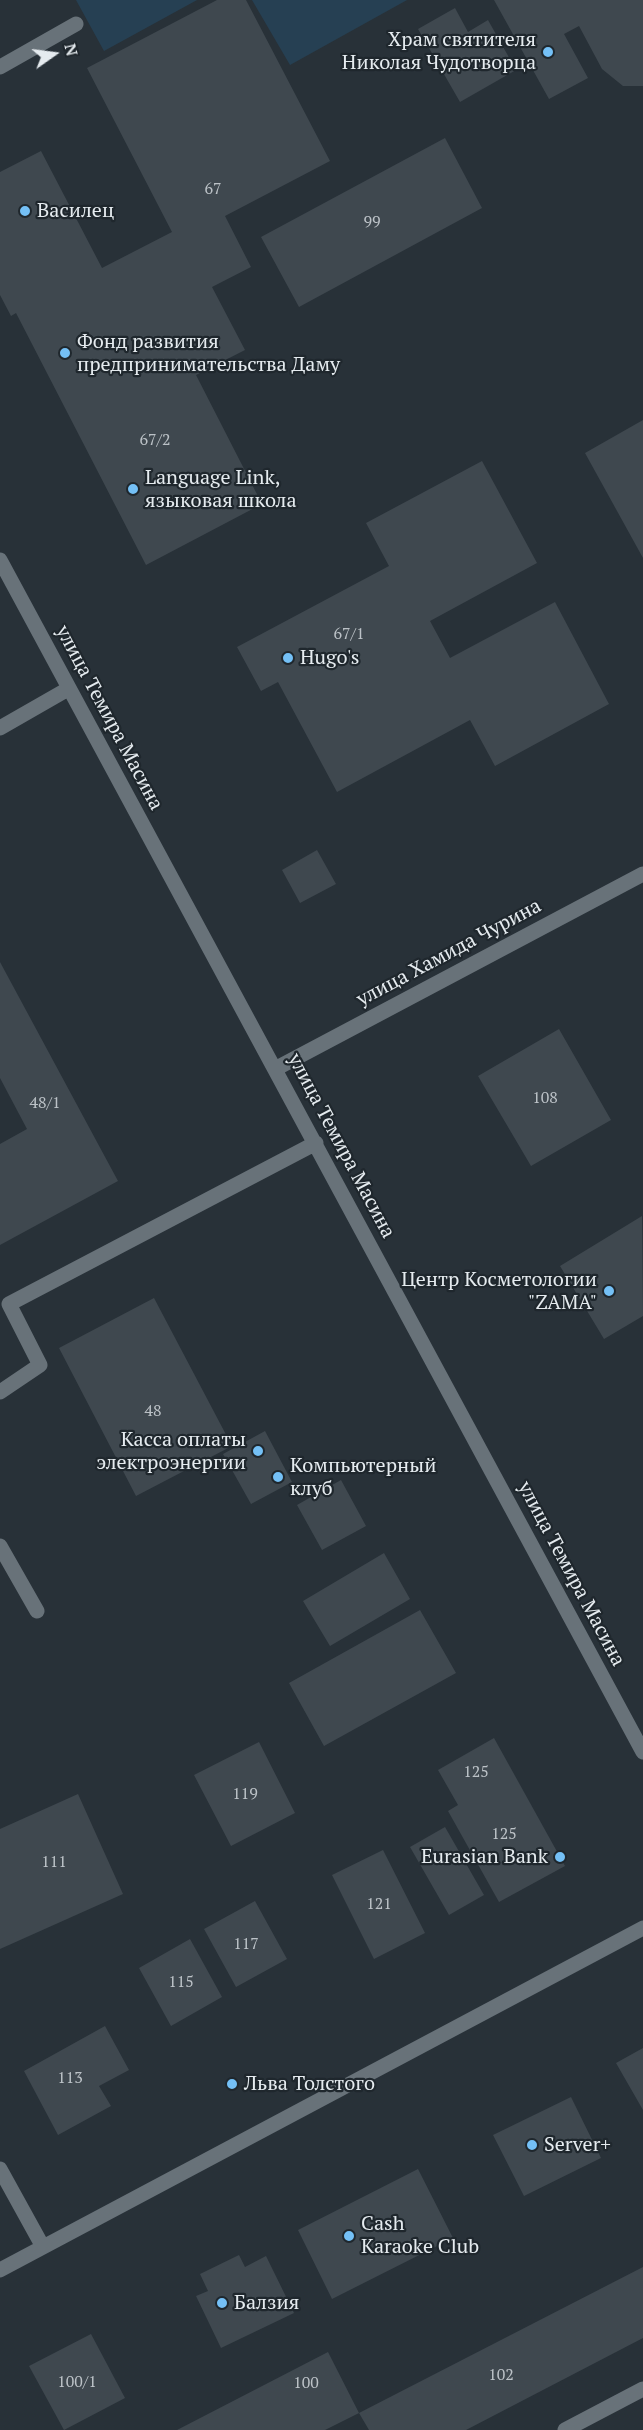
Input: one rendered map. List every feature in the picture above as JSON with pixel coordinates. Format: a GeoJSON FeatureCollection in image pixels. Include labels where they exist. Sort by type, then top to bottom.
{"type":"FeatureCollection","features":[{"type":"Feature","properties":{"kind":"street"},"geometry":{"type":"LineString","coordinates":[[0,67],[76,24]]}},
{"type":"Feature","properties":{"kind":"street","name":"улица Темира Масина"},"geometry":{"type":"LineString","coordinates":[[0,560],[643,1752]]}},
{"type":"Feature","properties":{"kind":"street"},"geometry":{"type":"LineString","coordinates":[[0,728],[68,689]]}},
{"type":"Feature","properties":{"kind":"street","name":"улица Хамида Чурина"},"geometry":{"type":"LineString","coordinates":[[275,1069],[643,874]]}},
{"type":"Feature","properties":{"kind":"street"},"geometry":{"type":"LineString","coordinates":[[0,1392],[40,1365],[5,1306],[315,1143]]}},
{"type":"Feature","properties":{"kind":"street"},"geometry":{"type":"LineString","coordinates":[[0,1546],[37,1611]]}},
{"type":"Feature","properties":{"kind":"street"},"geometry":{"type":"LineString","coordinates":[[0,2270],[643,1928]]}},
{"type":"Feature","properties":{"kind":"street"},"geometry":{"type":"LineString","coordinates":[[0,2169],[43,2247]]}},
{"type":"Feature","properties":{"kind":"street"},"geometry":{"type":"LineString","coordinates":[[565,2430],[643,2389]]}},
{"type":"Feature","properties":{"kind":"shaded area"},"geometry":{"type":"Polygon","coordinates":[[[76,0],[197,0],[104,51],[76,0]]]}},
{"type":"Feature","properties":{"kind":"shaded area"},"geometry":{"type":"Polygon","coordinates":[[[252,0],[407,0],[290,65],[252,0]]]}},
{"type":"Feature","properties":{"kind":"building"},"geometry":{"type":"Polygon","coordinates":[[[217,0],[246,0],[330,161],[225,216],[251,267],[212,287],[245,350],[196,375],[262,504],[146,565],[16,313],[11,316],[0,295],[0,172],[41,151],[102,268],[172,232],[87,68],[217,0]]]}},
{"type":"Feature","properties":{"kind":"building","name":"Храм святителя Николая Чудотворца"},"geometry":{"type":"Polygon","coordinates":[[[494,0],[643,0],[643,86],[623,86],[602,69],[579,26],[564,34],[588,78],[549,99],[494,0]]]}},
{"type":"Feature","properties":{"kind":"building"},"geometry":{"type":"Polygon","coordinates":[[[455,8],[468,32],[488,20],[516,70],[460,102],[418,29],[455,8]]]}},
{"type":"Feature","properties":{"kind":"building"},"geometry":{"type":"Polygon","coordinates":[[[445,138],[482,208],[299,307],[261,237],[445,138]]]}},
{"type":"Feature","properties":{"kind":"building"},"geometry":{"type":"Polygon","coordinates":[[[643,420],[643,558],[585,453],[643,420]]]}},
{"type":"Feature","properties":{"kind":"building"},"geometry":{"type":"Polygon","coordinates":[[[482,461],[537,563],[430,621],[450,658],[555,602],[609,704],[495,766],[470,720],[337,792],[278,682],[261,691],[237,647],[389,566],[366,523],[482,461]]]}},
{"type":"Feature","properties":{"kind":"building"},"geometry":{"type":"Polygon","coordinates":[[[317,850],[336,884],[300,903],[282,870],[317,850]]]}},
{"type":"Feature","properties":{"kind":"building"},"geometry":{"type":"Polygon","coordinates":[[[0,962],[118,1181],[0,1245],[0,1144],[27,1129],[0,1078],[0,962]]]}},
{"type":"Feature","properties":{"kind":"building"},"geometry":{"type":"Polygon","coordinates":[[[559,1029],[611,1120],[531,1166],[478,1076],[559,1029]]]}},
{"type":"Feature","properties":{"kind":"building","name":"Центр Косметологии \"ZAMA\""},"geometry":{"type":"Polygon","coordinates":[[[642,1216],[643,1316],[604,1339],[560,1266],[642,1216]]]}},
{"type":"Feature","properties":{"kind":"building"},"geometry":{"type":"Polygon","coordinates":[[[154,1298],[232,1446],[136,1496],[59,1348],[154,1298]]]}},
{"type":"Feature","properties":{"kind":"building"},"geometry":{"type":"Polygon","coordinates":[[[265,1431],[292,1482],[251,1504],[223,1454],[265,1431]]]}},
{"type":"Feature","properties":{"kind":"building"},"geometry":{"type":"Polygon","coordinates":[[[341,1480],[366,1526],[322,1550],[297,1505],[341,1480]]]}},
{"type":"Feature","properties":{"kind":"building"},"geometry":{"type":"Polygon","coordinates":[[[384,1553],[410,1599],[330,1646],[303,1601],[384,1553]]]}},
{"type":"Feature","properties":{"kind":"building"},"geometry":{"type":"Polygon","coordinates":[[[420,1610],[456,1673],[324,1746],[289,1683],[420,1610]]]}},
{"type":"Feature","properties":{"kind":"building"},"geometry":{"type":"Polygon","coordinates":[[[494,1738],[565,1866],[499,1902],[448,1811],[458,1805],[438,1770],[494,1738]]]}},
{"type":"Feature","properties":{"kind":"building"},"geometry":{"type":"Polygon","coordinates":[[[259,1742],[295,1813],[231,1846],[194,1775],[259,1742]]]}},
{"type":"Feature","properties":{"kind":"building"},"geometry":{"type":"Polygon","coordinates":[[[78,1794],[123,1894],[0,1949],[0,1829],[78,1794]]]}},
{"type":"Feature","properties":{"kind":"building"},"geometry":{"type":"Polygon","coordinates":[[[445,1827],[484,1895],[449,1915],[410,1847],[445,1827]]]}},
{"type":"Feature","properties":{"kind":"building"},"geometry":{"type":"Polygon","coordinates":[[[383,1850],[425,1933],[374,1959],[332,1875],[383,1850]]]}},
{"type":"Feature","properties":{"kind":"building"},"geometry":{"type":"Polygon","coordinates":[[[255,1901],[287,1959],[236,1987],[204,1929],[255,1901]]]}},
{"type":"Feature","properties":{"kind":"building"},"geometry":{"type":"Polygon","coordinates":[[[190,1939],[222,1997],[171,2026],[139,1968],[190,1939]]]}},
{"type":"Feature","properties":{"kind":"building"},"geometry":{"type":"Polygon","coordinates":[[[105,2026],[129,2070],[99,2086],[111,2106],[58,2135],[24,2071],[105,2026]]]}},
{"type":"Feature","properties":{"kind":"building"},"geometry":{"type":"Polygon","coordinates":[[[643,2048],[643,2110],[616,2063],[643,2048]]]}},
{"type":"Feature","properties":{"kind":"building"},"geometry":{"type":"Polygon","coordinates":[[[571,2097],[601,2158],[524,2196],[493,2135],[571,2097]]]}},
{"type":"Feature","properties":{"kind":"building"},"geometry":{"type":"Polygon","coordinates":[[[418,2169],[453,2238],[332,2299],[298,2230],[418,2169]]]}},
{"type":"Feature","properties":{"kind":"building"},"geometry":{"type":"Polygon","coordinates":[[[239,2255],[245,2267],[266,2256],[294,2313],[221,2348],[196,2296],[208,2291],[200,2274],[239,2255]]]}},
{"type":"Feature","properties":{"kind":"building"},"geometry":{"type":"Polygon","coordinates":[[[643,2267],[643,2338],[466,2430],[369,2430],[359,2413],[643,2267]]]}},
{"type":"Feature","properties":{"kind":"building"},"geometry":{"type":"Polygon","coordinates":[[[91,2334],[125,2398],[64,2430],[29,2366],[91,2334]]]}},
{"type":"Feature","properties":{"kind":"building"},"geometry":{"type":"Polygon","coordinates":[[[328,2352],[359,2413],[325,2430],[177,2430],[328,2352]]]}},
{"type":"Feature","properties":{"kind":"place","name":"Храм святителя Николая Чудотворца"},"geometry":{"type":"Point","coordinates":[548,52]}},
{"type":"Feature","properties":{"kind":"place","name":"Василец"},"geometry":{"type":"Point","coordinates":[25,211]}},
{"type":"Feature","properties":{"kind":"place","name":"Фонд развития предпринимательства Даму"},"geometry":{"type":"Point","coordinates":[65,353]}},
{"type":"Feature","properties":{"kind":"place","name":"Language Link, языковая школа"},"geometry":{"type":"Point","coordinates":[133,489]}},
{"type":"Feature","properties":{"kind":"place","name":"Hugo's"},"geometry":{"type":"Point","coordinates":[288,658]}},
{"type":"Feature","properties":{"kind":"place","name":"Центр Косметологии \"ZAMA\""},"geometry":{"type":"Point","coordinates":[609,1291]}},
{"type":"Feature","properties":{"kind":"place","name":"Касса оплаты электроэнергии"},"geometry":{"type":"Point","coordinates":[258,1451]}},
{"type":"Feature","properties":{"kind":"place","name":"Компьютерный клуб"},"geometry":{"type":"Point","coordinates":[278,1477]}},
{"type":"Feature","properties":{"kind":"place","name":"Eurasian Bank"},"geometry":{"type":"Point","coordinates":[560,1857]}},
{"type":"Feature","properties":{"kind":"place","name":"Льва Толстого"},"geometry":{"type":"Point","coordinates":[232,2084]}},
{"type":"Feature","properties":{"kind":"place","name":"Server+"},"geometry":{"type":"Point","coordinates":[532,2145]}},
{"type":"Feature","properties":{"kind":"place","name":"Cash Karaoke Club"},"geometry":{"type":"Point","coordinates":[349,2236]}},
{"type":"Feature","properties":{"kind":"place","name":"Балзия"},"geometry":{"type":"Point","coordinates":[222,2303]}}]}
